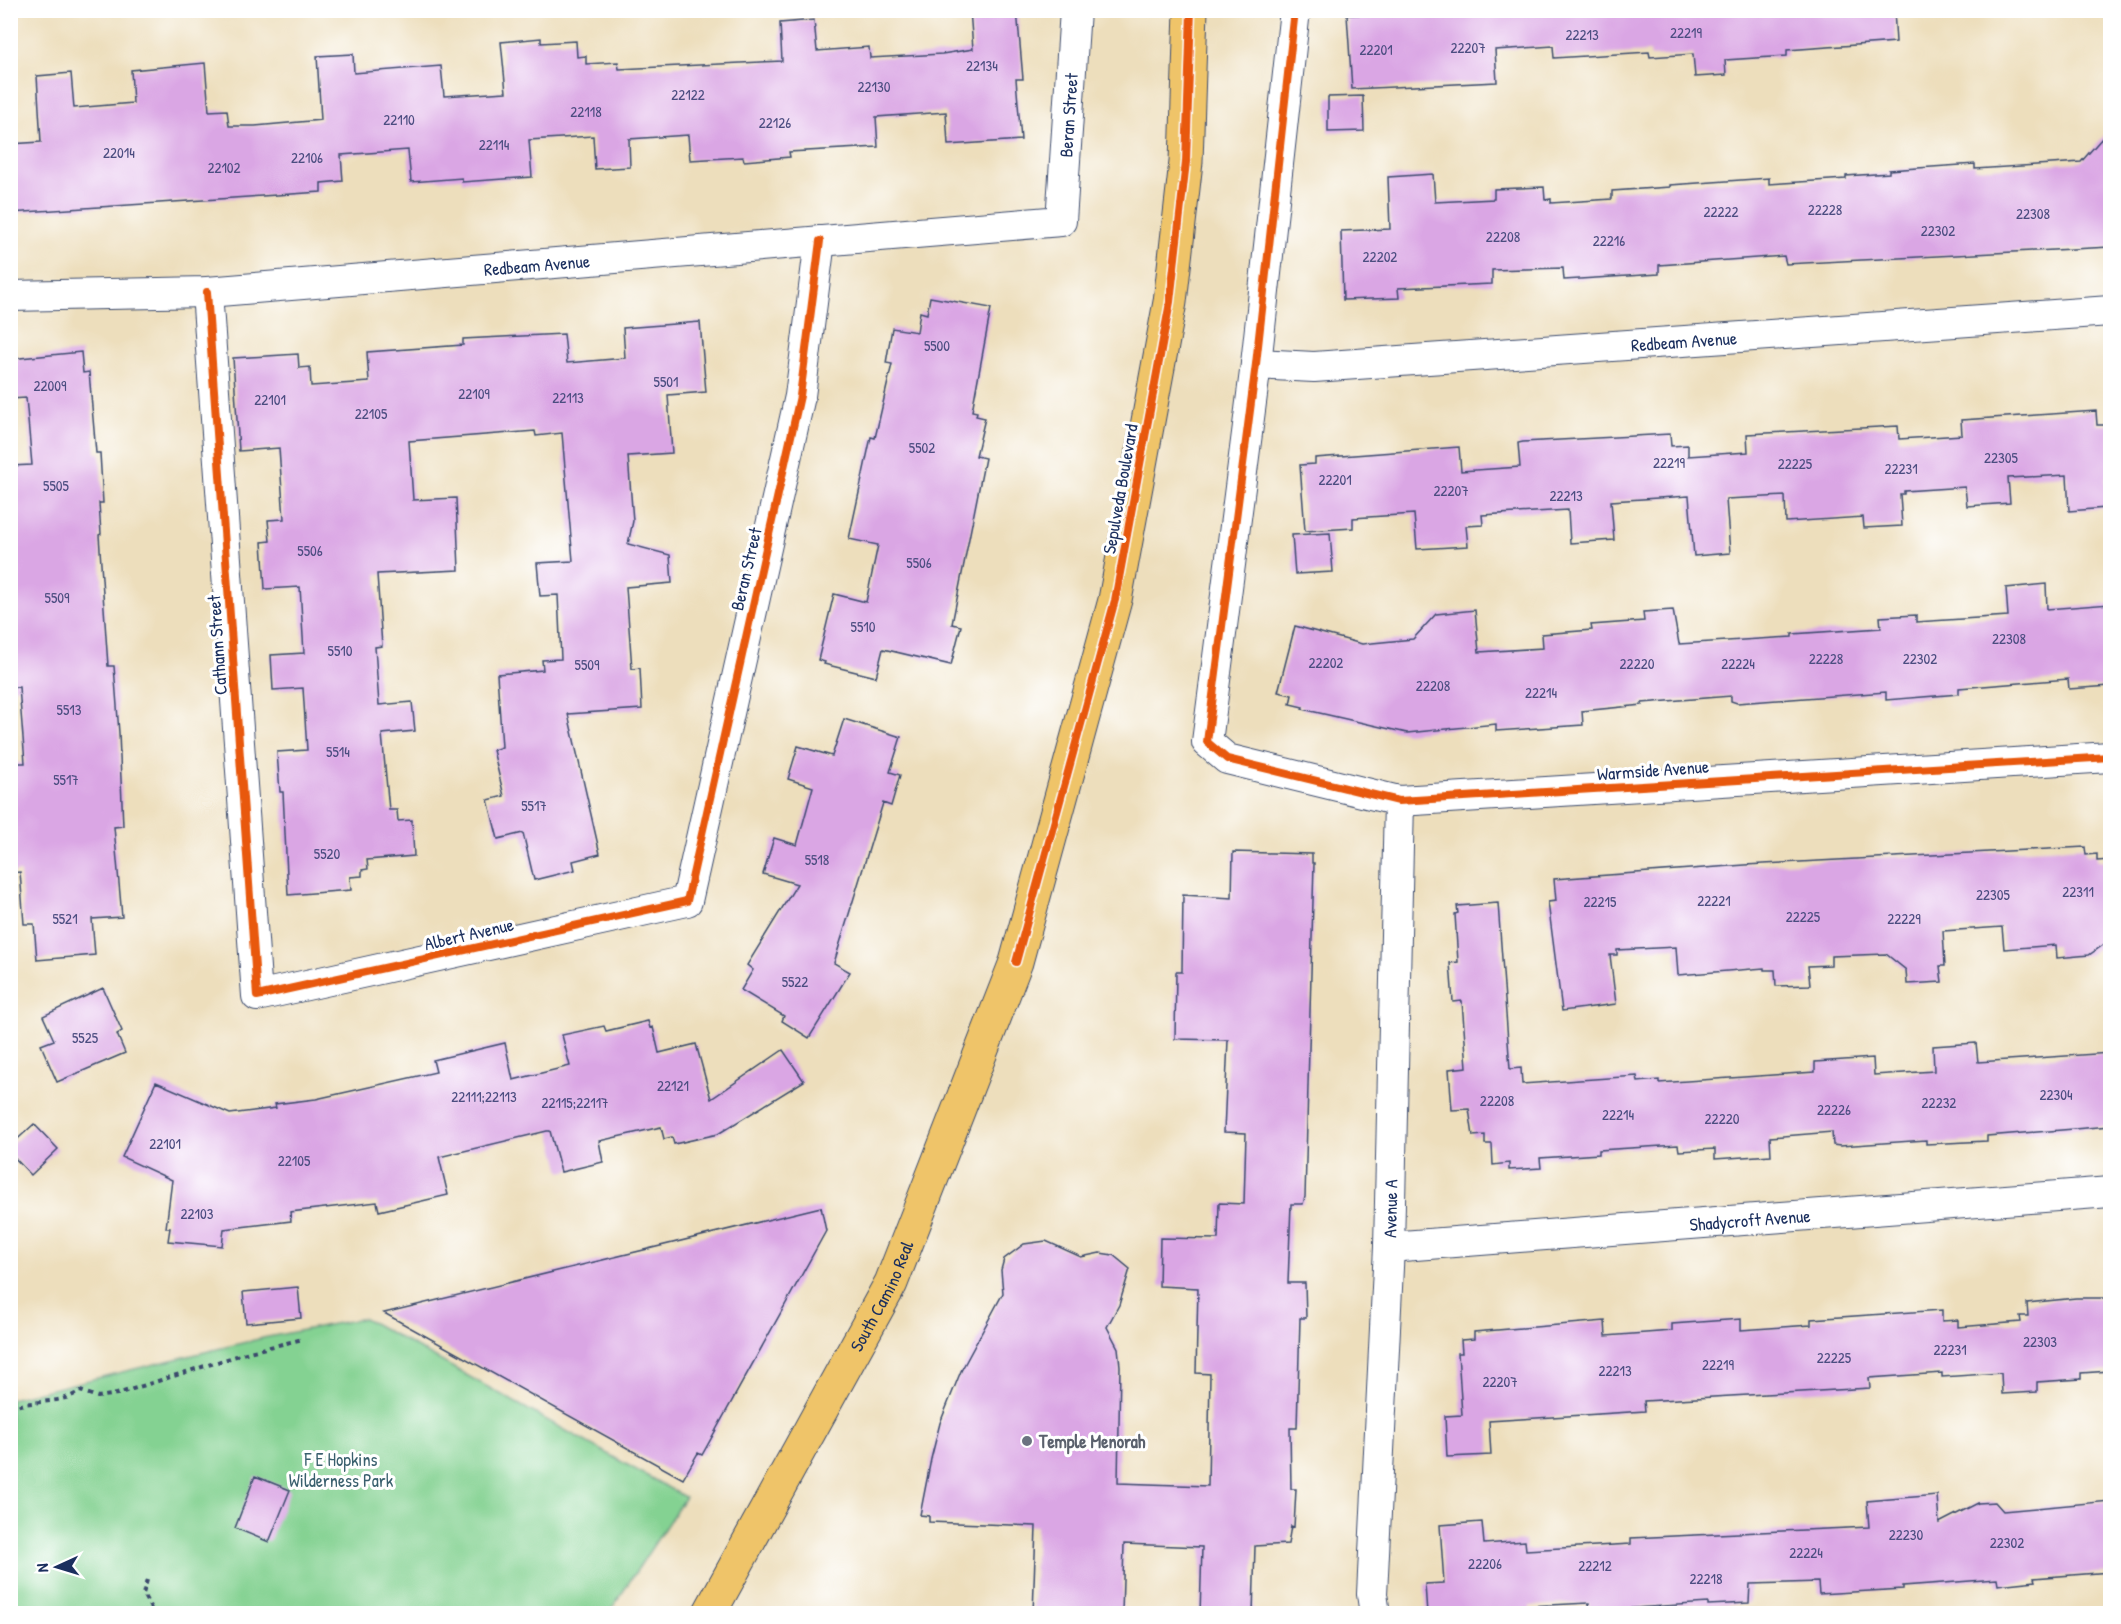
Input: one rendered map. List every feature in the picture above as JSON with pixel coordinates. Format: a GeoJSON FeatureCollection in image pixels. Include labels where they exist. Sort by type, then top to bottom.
{"type":"FeatureCollection","features":[{"type":"Feature","properties":{"kind":"main road","name":"Sepulveda Boulevard"},"geometry":{"type":"LineString","coordinates":[[1016,962],[1115,600],[1162,348],[1170,302],[1186,162],[1191,10]]}},
{"type":"Feature","properties":{"kind":"main road","name":"South Camino Real"},"geometry":{"type":"LineString","coordinates":[[708,1614],[891,1283],[1016,962]]}},
{"type":"Feature","properties":{"kind":"street","name":"Beran Street"},"geometry":{"type":"LineString","coordinates":[[1061,221],[1075,10]]}},
{"type":"Feature","properties":{"kind":"street"},"geometry":{"type":"LineString","coordinates":[[1256,364],[1295,10]]}},
{"type":"Feature","properties":{"kind":"street","name":"Redbeam Avenue"},"geometry":{"type":"LineString","coordinates":[[10,296],[207,292],[1061,221]]}},
{"type":"Feature","properties":{"kind":"street","name":"Beran Street"},"geometry":{"type":"LineString","coordinates":[[687,901],[800,396],[820,241]]}},
{"type":"Feature","properties":{"kind":"street","name":"Cathann Street"},"geometry":{"type":"LineString","coordinates":[[207,292],[257,996]]}},
{"type":"Feature","properties":{"kind":"street","name":"Redbeam Avenue"},"geometry":{"type":"LineString","coordinates":[[1256,364],[1314,367],[2110,312]]}},
{"type":"Feature","properties":{"kind":"street","name":"Warmside Avenue"},"geometry":{"type":"LineString","coordinates":[[1256,364],[1207,742],[1227,759],[1399,801],[2110,757]]}},
{"type":"Feature","properties":{"kind":"street","name":"Avenue A"},"geometry":{"type":"LineString","coordinates":[[1375,1614],[1372,1594],[1389,1247],[1399,801]]}},
{"type":"Feature","properties":{"kind":"street","name":"Albert Avenue"},"geometry":{"type":"LineString","coordinates":[[257,996],[687,901]]}},
{"type":"Feature","properties":{"kind":"street","name":"Shadycroft Avenue"},"geometry":{"type":"LineString","coordinates":[[1389,1247],[2110,1192]]}},
{"type":"Feature","properties":{"kind":"path"},"geometry":{"type":"LineString","coordinates":[[10,1408],[24,1403],[68,1398],[81,1391],[98,1397],[117,1394],[249,1352],[303,1339]]}},
{"type":"Feature","properties":{"kind":"path"},"geometry":{"type":"LineString","coordinates":[[147,1580],[144,1594],[154,1614]]}},
{"type":"Feature","properties":{"kind":"path"},"geometry":{"type":"LineString","coordinates":[[10,1609],[20,1614]]}},
{"type":"Feature","properties":{"kind":"green space","name":"F E Hopkins Wilderness Park"},"geometry":{"type":"Polygon","coordinates":[[[364,1318],[685,1497],[609,1613],[11,1613],[10,1399],[263,1338],[364,1318]]]}},
{"type":"Feature","properties":{"kind":"building"},"geometry":{"type":"Polygon","coordinates":[[[970,10],[1017,10],[1023,79],[1016,79],[1021,140],[948,145],[946,112],[876,117],[878,147],[789,152],[790,157],[744,161],[743,157],[690,160],[688,135],[629,139],[630,167],[595,169],[593,136],[529,140],[532,177],[462,182],[462,178],[411,182],[408,150],[341,155],[343,181],[321,183],[321,192],[10,213],[10,144],[41,142],[37,76],[71,73],[74,108],[133,103],[131,70],[205,63],[209,111],[227,110],[229,126],[255,126],[321,120],[317,56],[353,54],[354,73],[441,66],[444,96],[506,92],[501,42],[541,38],[541,43],[576,41],[577,57],[586,56],[586,64],[618,62],[619,69],[782,61],[780,23],[814,20],[817,51],[869,47],[870,58],[942,54],[973,49],[970,10]]]}},
{"type":"Feature","properties":{"kind":"building"},"geometry":{"type":"Polygon","coordinates":[[[1371,10],[1894,10],[1896,42],[1787,50],[1787,56],[1725,60],[1726,75],[1695,77],[1693,54],[1650,57],[1649,52],[1554,58],[1553,46],[1495,50],[1497,82],[1352,89],[1347,15],[1371,14],[1371,10]]]}},
{"type":"Feature","properties":{"kind":"building"},"geometry":{"type":"Polygon","coordinates":[[[1363,96],[1364,131],[1328,132],[1328,97],[1363,96]]]}},
{"type":"Feature","properties":{"kind":"building"},"geometry":{"type":"Polygon","coordinates":[[[2110,129],[2110,247],[1786,264],[1784,256],[1659,265],[1659,274],[1564,280],[1563,268],[1492,270],[1492,284],[1398,288],[1399,298],[1343,300],[1341,231],[1390,229],[1388,177],[1433,174],[1435,202],[1494,199],[1494,189],[1544,187],[1545,200],[1551,199],[1551,203],[1612,199],[1612,191],[1670,187],[1670,185],[1769,178],[1769,184],[1846,179],[1846,176],[1889,173],[1889,170],[1975,164],[1975,169],[2081,162],[2110,129]]]}},
{"type":"Feature","properties":{"kind":"building"},"geometry":{"type":"Polygon","coordinates":[[[930,297],[991,308],[972,411],[977,412],[976,416],[985,418],[976,456],[985,458],[952,624],[961,626],[951,665],[883,649],[876,677],[824,664],[825,662],[818,660],[834,594],[866,602],[878,545],[849,539],[871,437],[875,438],[892,364],[886,363],[892,328],[917,332],[920,312],[927,314],[930,297]]]}},
{"type":"Feature","properties":{"kind":"building"},"geometry":{"type":"Polygon","coordinates":[[[700,322],[706,392],[668,395],[672,453],[628,456],[633,521],[628,544],[670,555],[672,583],[626,587],[632,669],[640,668],[642,709],[568,714],[600,854],[573,861],[575,870],[534,880],[523,833],[498,839],[488,800],[504,796],[493,750],[502,747],[497,674],[543,670],[542,660],[561,659],[558,595],[540,596],[537,563],[573,561],[562,433],[536,436],[535,431],[409,441],[413,500],[456,498],[459,570],[377,574],[382,646],[375,647],[379,705],[412,702],[415,731],[382,734],[389,810],[397,810],[398,821],[412,820],[414,856],[367,860],[368,869],[362,870],[362,876],[350,877],[351,890],[288,895],[283,792],[280,792],[277,752],[307,750],[303,688],[273,690],[271,655],[304,653],[300,587],[265,589],[262,542],[270,541],[268,520],[284,519],[279,448],[239,451],[233,358],[298,354],[299,368],[310,367],[311,386],[369,382],[367,352],[463,345],[463,339],[564,334],[567,363],[625,358],[623,328],[700,322]]]}},
{"type":"Feature","properties":{"kind":"building"},"geometry":{"type":"Polygon","coordinates":[[[81,352],[83,373],[89,372],[96,453],[100,453],[103,503],[99,503],[101,534],[99,535],[108,666],[114,666],[119,733],[123,826],[114,827],[122,917],[92,919],[95,955],[37,960],[34,924],[24,924],[20,872],[10,873],[10,763],[25,763],[19,687],[10,688],[10,466],[32,465],[26,398],[10,399],[10,359],[81,352]]]}},
{"type":"Feature","properties":{"kind":"building"},"geometry":{"type":"Polygon","coordinates":[[[2096,411],[2097,425],[2110,425],[2110,476],[2106,476],[2106,508],[2069,511],[2067,475],[2008,478],[2010,503],[1967,506],[1965,487],[1904,491],[1904,494],[1900,494],[1902,526],[1864,528],[1863,517],[1786,522],[1785,496],[1726,499],[1730,553],[1694,556],[1689,496],[1611,501],[1614,540],[1570,543],[1568,510],[1482,515],[1483,525],[1466,526],[1468,546],[1417,549],[1414,514],[1353,518],[1353,528],[1305,531],[1300,465],[1315,464],[1315,458],[1459,447],[1461,471],[1520,467],[1518,443],[1523,442],[1670,434],[1671,446],[1688,445],[1688,456],[1748,452],[1747,434],[1898,426],[1899,439],[1962,435],[1961,420],[2096,411]]]}},
{"type":"Feature","properties":{"kind":"building"},"geometry":{"type":"Polygon","coordinates":[[[1330,533],[1333,572],[1295,574],[1292,535],[1330,533]]]}},
{"type":"Feature","properties":{"kind":"building"},"geometry":{"type":"Polygon","coordinates":[[[2046,584],[2047,609],[2110,604],[2110,686],[2069,689],[2068,679],[1959,688],[1959,694],[1886,700],[1886,692],[1737,703],[1731,701],[1731,696],[1642,703],[1642,705],[1582,711],[1583,725],[1496,731],[1496,724],[1407,733],[1302,709],[1303,707],[1290,704],[1292,695],[1278,692],[1295,626],[1362,644],[1413,639],[1436,614],[1475,610],[1479,652],[1543,648],[1542,634],[1592,630],[1591,625],[1644,621],[1643,612],[1673,610],[1679,644],[1792,637],[1792,634],[1881,628],[1880,617],[1916,615],[1916,622],[2008,616],[2006,588],[2046,584]]]}},
{"type":"Feature","properties":{"kind":"building"},"geometry":{"type":"Polygon","coordinates":[[[844,719],[901,737],[890,772],[900,775],[891,806],[883,803],[834,963],[850,972],[809,1038],[782,1021],[784,1016],[741,990],[753,970],[747,965],[797,884],[763,874],[774,838],[797,845],[813,787],[788,779],[798,746],[832,756],[844,719]]]}},
{"type":"Feature","properties":{"kind":"building"},"geometry":{"type":"Polygon","coordinates":[[[2085,847],[2086,855],[2097,854],[2097,861],[2110,860],[2110,940],[2089,955],[2057,958],[2056,945],[2004,949],[2002,927],[1943,931],[1945,966],[1940,966],[1942,982],[1907,984],[1906,970],[1886,954],[1831,956],[1831,965],[1808,966],[1810,985],[1776,986],[1775,970],[1764,970],[1764,968],[1678,975],[1676,947],[1617,950],[1617,955],[1610,955],[1616,1004],[1562,1011],[1548,902],[1556,901],[1554,879],[1745,865],[2085,847]]]}},
{"type":"Feature","properties":{"kind":"building"},"geometry":{"type":"Polygon","coordinates":[[[1233,852],[1312,854],[1312,863],[1314,863],[1305,1197],[1303,1204],[1291,1204],[1288,1283],[1305,1283],[1306,1318],[1300,1318],[1297,1428],[1290,1428],[1291,1489],[1296,1489],[1294,1527],[1291,1526],[1288,1544],[1255,1546],[1253,1614],[1200,1614],[1202,1547],[1124,1544],[1122,1614],[1033,1614],[1036,1526],[929,1522],[929,1516],[920,1515],[940,1423],[961,1371],[1003,1293],[1001,1270],[1004,1259],[1024,1244],[1046,1241],[1081,1257],[1100,1253],[1113,1255],[1130,1269],[1119,1305],[1107,1327],[1118,1348],[1120,1366],[1118,1483],[1208,1486],[1210,1374],[1196,1373],[1198,1288],[1159,1286],[1160,1238],[1218,1239],[1219,1203],[1244,1204],[1246,1133],[1224,1132],[1228,1040],[1175,1039],[1176,972],[1182,972],[1183,895],[1232,898],[1233,852]]]}},
{"type":"Feature","properties":{"kind":"building"},"geometry":{"type":"Polygon","coordinates":[[[1498,903],[1510,1069],[1521,1068],[1522,1084],[1637,1076],[1638,1082],[1659,1080],[1659,1083],[1815,1072],[1815,1062],[1873,1058],[1874,1075],[1934,1071],[1933,1046],[1976,1043],[1978,1062],[2110,1053],[2110,1126],[1987,1136],[1987,1141],[1926,1144],[1926,1140],[1840,1146],[1833,1145],[1832,1132],[1770,1137],[1771,1155],[1715,1159],[1715,1149],[1679,1151],[1678,1145],[1599,1150],[1599,1154],[1540,1158],[1541,1168],[1509,1170],[1509,1163],[1493,1165],[1492,1144],[1485,1144],[1485,1135],[1473,1136],[1469,1109],[1452,1110],[1449,1069],[1467,1067],[1462,1001],[1453,1002],[1450,963],[1458,962],[1455,914],[1458,913],[1457,906],[1498,903]]]}},
{"type":"Feature","properties":{"kind":"building"},"geometry":{"type":"Polygon","coordinates":[[[103,988],[122,1031],[117,1034],[125,1053],[57,1082],[41,1045],[54,1040],[43,1016],[103,988]]]}},
{"type":"Feature","properties":{"kind":"building"},"geometry":{"type":"Polygon","coordinates":[[[648,1021],[650,1028],[653,1027],[659,1053],[696,1044],[711,1099],[783,1050],[804,1081],[718,1134],[674,1144],[672,1137],[664,1139],[661,1127],[599,1141],[603,1162],[561,1172],[550,1131],[547,1131],[439,1157],[448,1195],[379,1211],[377,1202],[290,1212],[291,1221],[224,1229],[222,1246],[168,1241],[170,1228],[166,1228],[172,1180],[122,1157],[156,1082],[230,1114],[276,1108],[275,1104],[316,1099],[436,1072],[433,1060],[505,1043],[513,1080],[570,1066],[562,1035],[604,1026],[606,1031],[648,1021]]]}},
{"type":"Feature","properties":{"kind":"building"},"geometry":{"type":"Polygon","coordinates":[[[34,1124],[58,1149],[31,1175],[10,1153],[10,1146],[34,1124]]]}},
{"type":"Feature","properties":{"kind":"building"},"geometry":{"type":"Polygon","coordinates":[[[821,1207],[826,1231],[702,1455],[698,1453],[683,1479],[384,1313],[821,1207]]]}},
{"type":"Feature","properties":{"kind":"building"},"geometry":{"type":"Polygon","coordinates":[[[298,1287],[301,1318],[246,1323],[243,1292],[298,1287]]]}},
{"type":"Feature","properties":{"kind":"building"},"geometry":{"type":"Polygon","coordinates":[[[2076,1298],[2110,1298],[2110,1371],[2081,1373],[2081,1379],[2037,1382],[2037,1392],[2002,1394],[2001,1373],[1942,1377],[1942,1373],[1869,1378],[1870,1388],[1644,1401],[1645,1411],[1489,1421],[1491,1455],[1447,1457],[1445,1416],[1462,1415],[1458,1353],[1462,1353],[1461,1340],[1474,1339],[1474,1332],[1605,1321],[1606,1336],[1672,1331],[1672,1324],[1741,1319],[1741,1330],[1811,1325],[1811,1319],[1942,1310],[1942,1321],[1958,1320],[1958,1327],[2021,1322],[2020,1316],[2028,1316],[2027,1303],[2076,1298]]]}},
{"type":"Feature","properties":{"kind":"building"},"geometry":{"type":"Polygon","coordinates":[[[255,1476],[290,1490],[269,1542],[235,1528],[255,1476]]]}},
{"type":"Feature","properties":{"kind":"building"},"geometry":{"type":"Polygon","coordinates":[[[1937,1495],[1939,1523],[1978,1503],[1995,1502],[2003,1511],[2110,1501],[2110,1572],[2034,1578],[2035,1581],[1998,1585],[1997,1579],[1903,1586],[1903,1589],[1819,1594],[1818,1582],[1750,1584],[1749,1603],[1708,1605],[1708,1603],[1590,1611],[1589,1603],[1530,1606],[1530,1614],[1427,1614],[1425,1584],[1444,1583],[1440,1525],[1482,1522],[1484,1544],[1525,1541],[1526,1550],[1631,1544],[1631,1538],[1869,1527],[1867,1501],[1937,1495]]]}},
{"type":"Feature","properties":{"kind":"cycle path"},"geometry":{"type":"LineString","coordinates":[[1016,962],[1115,600],[1170,302],[1186,162],[1191,10]]}},
{"type":"Feature","properties":{"kind":"cycle path"},"geometry":{"type":"LineString","coordinates":[[1295,10],[1256,364],[1207,742],[1227,759],[1399,801],[2110,757]]}},
{"type":"Feature","properties":{"kind":"cycle path"},"geometry":{"type":"LineString","coordinates":[[207,292],[257,996],[687,901],[800,396],[820,241]]}},
{"type":"Feature","properties":{"kind":"place","name":"Temple Menorah"},"geometry":{"type":"Point","coordinates":[1027,1441]}}]}
